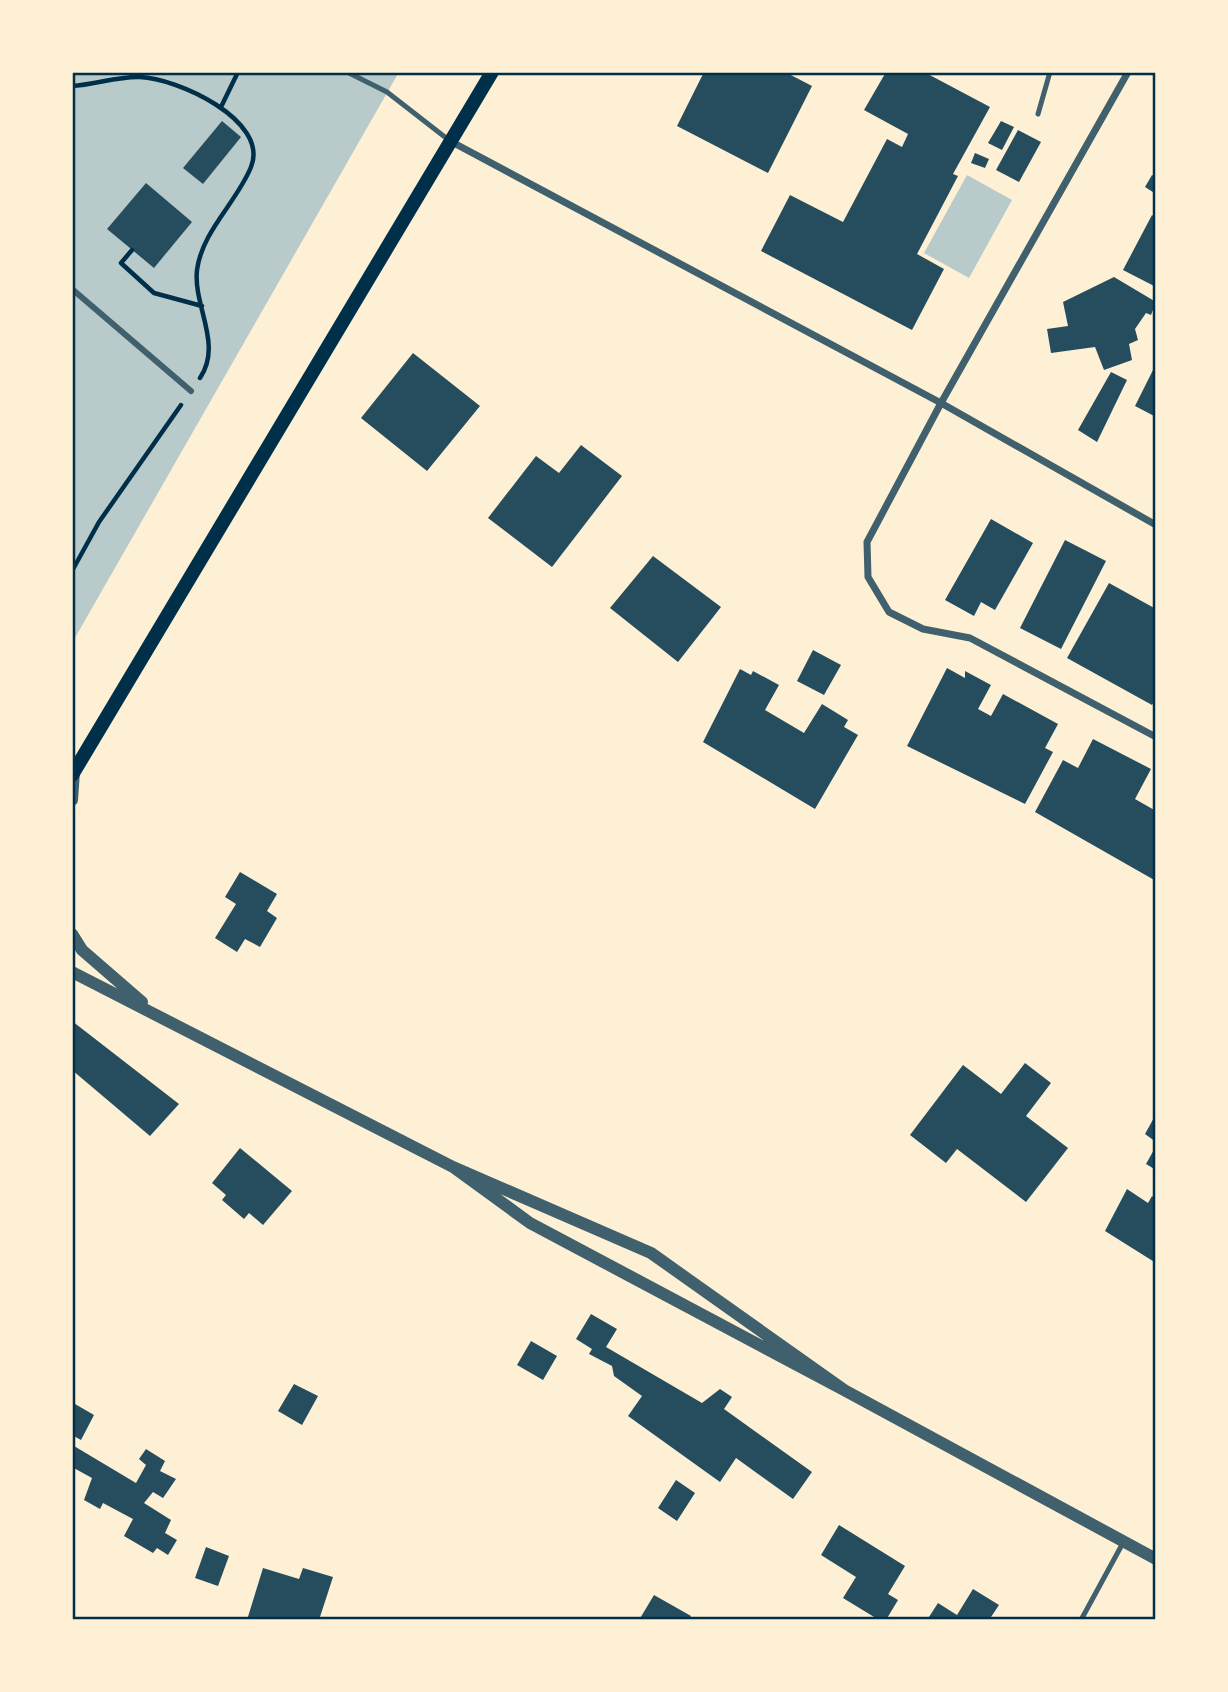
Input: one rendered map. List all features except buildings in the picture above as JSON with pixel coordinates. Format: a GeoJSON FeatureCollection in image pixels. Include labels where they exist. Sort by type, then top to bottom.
{"type":"FeatureCollection","features":[{"type":"Feature","properties":{"kind":"main road"},"geometry":{"type":"LineString","coordinates":[[73,773],[492,72]]}},
{"type":"Feature","properties":{"kind":"street"},"geometry":{"type":"LineString","coordinates":[[1128,72],[941,403],[867,542],[867,577],[889,612],[923,629],[970,638],[1156,737]]}},
{"type":"Feature","properties":{"kind":"street"},"geometry":{"type":"LineString","coordinates":[[450,141],[941,403],[1156,525]]}},
{"type":"Feature","properties":{"kind":"street"},"geometry":{"type":"LineString","coordinates":[[72,289],[191,391]]}},
{"type":"Feature","properties":{"kind":"street"},"geometry":{"type":"LineString","coordinates":[[72,800],[73,773]]}},
{"type":"Feature","properties":{"kind":"street"},"geometry":{"type":"LineString","coordinates":[[72,934],[82,950],[158,1016]]}},
{"type":"Feature","properties":{"kind":"street"},"geometry":{"type":"LineString","coordinates":[[72,972],[453,1167],[651,1252],[844,1390]]}},
{"type":"Feature","properties":{"kind":"street"},"geometry":{"type":"LineString","coordinates":[[453,1167],[530,1223],[1156,1559]]}},
{"type":"Feature","properties":{"kind":"lane"},"geometry":{"type":"LineString","coordinates":[[347,72],[387,92],[450,141]]}},
{"type":"Feature","properties":{"kind":"lane"},"geometry":{"type":"LineString","coordinates":[[1038,114],[1050,72]]}},
{"type":"Feature","properties":{"kind":"lane"},"geometry":{"type":"LineString","coordinates":[[1081,1620],[1124,1541]]}},
{"type":"Feature","properties":{"kind":"path"},"geometry":{"type":"LineString","coordinates":[[220,107],[238,72]]}},
{"type":"Feature","properties":{"kind":"path"},"geometry":{"type":"LineString","coordinates":[[72,86],[141,77],[171,85],[220,107],[244,126],[254,146],[253,164],[202,251],[197,272],[210,353],[205,370],[99,522],[72,571]]}},
{"type":"Feature","properties":{"kind":"path"},"geometry":{"type":"LineString","coordinates":[[132,250],[121,263],[154,293],[202,306]]}},
{"type":"Feature","properties":{"kind":"shaded area"},"geometry":{"type":"Polygon","coordinates":[[[72,72],[399,72],[72,643],[72,72]]]}},
{"type":"Feature","properties":{"kind":"shaded area"},"geometry":{"type":"Polygon","coordinates":[[[967,175],[1012,200],[969,278],[924,253],[967,175]]]}}]}
